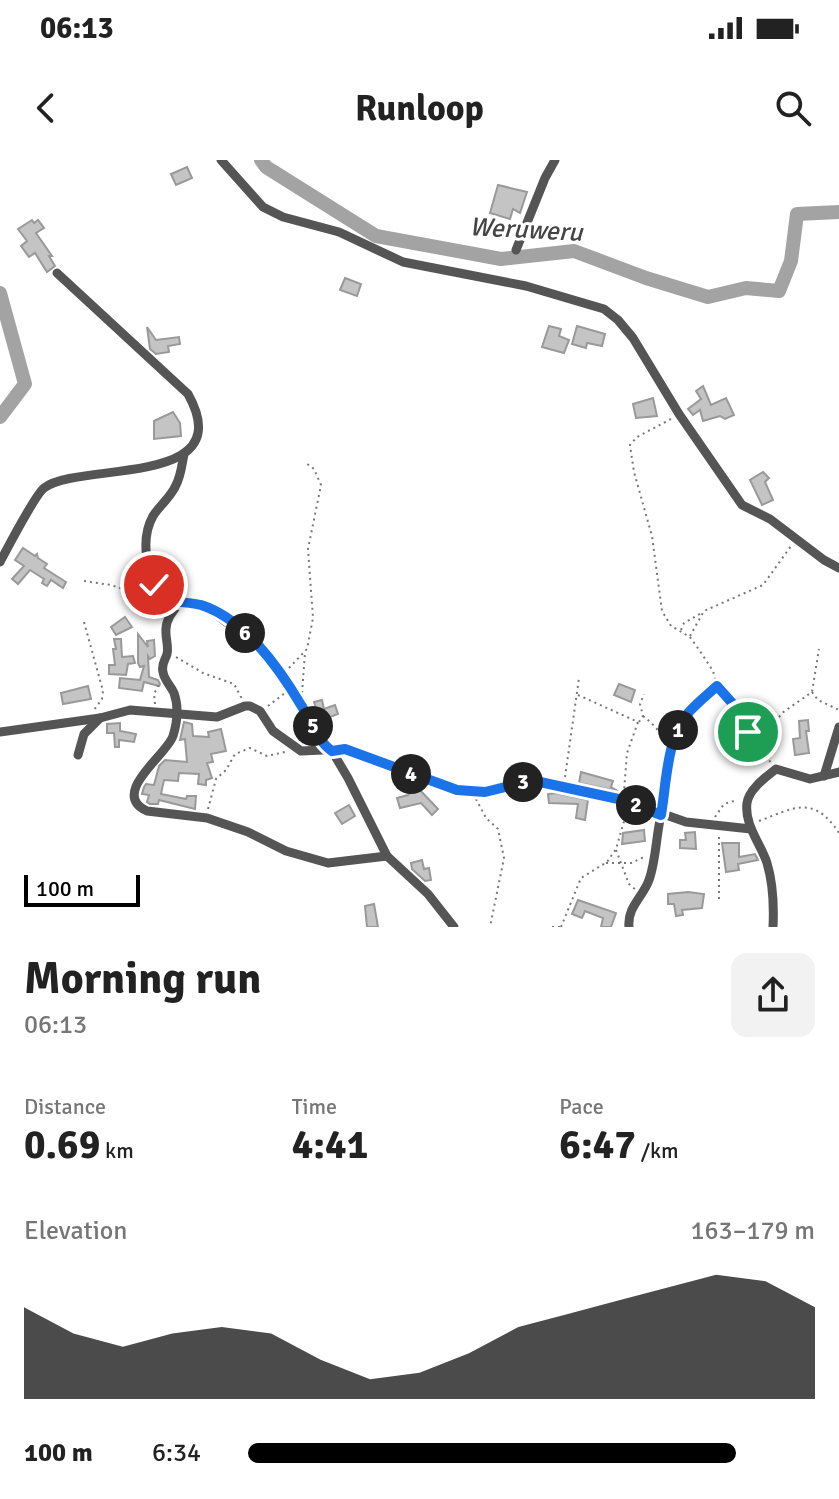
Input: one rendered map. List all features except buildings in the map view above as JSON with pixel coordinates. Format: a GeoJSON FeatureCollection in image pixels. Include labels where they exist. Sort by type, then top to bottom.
{"type":"FeatureCollection","features":[{"type":"Feature","properties":{"kind":"street"},"geometry":{"type":"LineString","coordinates":[[221,160],[263,207],[283,217],[339,232],[403,262],[526,286],[604,309],[633,338],[679,414],[742,505],[770,519],[839,568]]}},
{"type":"Feature","properties":{"kind":"street"},"geometry":{"type":"LineString","coordinates":[[516,250],[555,160]]}},
{"type":"Feature","properties":{"kind":"street"},"geometry":{"type":"LineString","coordinates":[[57,273],[188,394],[195,408],[198,419],[196,434],[184,454],[175,488],[152,519],[146,547],[151,576],[163,601],[200,605],[227,620],[254,642],[284,676],[324,745],[332,751],[365,808],[387,856],[428,894],[454,927]]}},
{"type":"Feature","properties":{"kind":"street"},"geometry":{"type":"LineString","coordinates":[[0,562],[34,501],[47,486],[139,469],[184,454]]}},
{"type":"Feature","properties":{"kind":"street"},"geometry":{"type":"LineString","coordinates":[[180,602],[166,628],[167,653],[162,665],[164,676],[174,693],[178,715],[173,738],[135,787],[135,799],[140,808],[205,818],[248,832],[286,851],[328,863],[387,856]]}},
{"type":"Feature","properties":{"kind":"street"},"geometry":{"type":"LineString","coordinates":[[0,732],[130,710],[222,716],[245,706],[256,708],[273,731],[296,749],[307,752],[345,749],[457,790],[471,793],[497,790],[526,782],[626,801],[661,815],[705,824],[750,827]]}},
{"type":"Feature","properties":{"kind":"street"},"geometry":{"type":"LineString","coordinates":[[78,755],[84,734],[95,718]]}},
{"type":"Feature","properties":{"kind":"street"},"geometry":{"type":"LineString","coordinates":[[824,776],[839,727]]}},
{"type":"Feature","properties":{"kind":"street"},"geometry":{"type":"LineString","coordinates":[[773,927],[770,873],[750,827],[748,798],[771,773],[779,769],[810,779],[839,772]]}},
{"type":"Feature","properties":{"kind":"street"},"geometry":{"type":"LineString","coordinates":[[629,927],[630,914],[651,874],[661,815]]}},
{"type":"Feature","properties":{"kind":"path"},"geometry":{"type":"LineString","coordinates":[[679,414],[637,437],[630,445],[634,472],[656,553],[662,611],[671,626],[690,637],[713,671],[717,686],[733,704],[746,731],[760,739],[770,760],[771,773]]}},
{"type":"Feature","properties":{"kind":"path"},"geometry":{"type":"LineString","coordinates":[[299,702],[313,618],[308,549],[321,485],[314,469],[306,463]]}},
{"type":"Feature","properties":{"kind":"path"},"geometry":{"type":"LineString","coordinates":[[680,631],[684,623],[704,611],[763,585],[790,547],[800,542]]}},
{"type":"Feature","properties":{"kind":"path"},"geometry":{"type":"LineString","coordinates":[[84,581],[111,585],[163,601]]}},
{"type":"Feature","properties":{"kind":"path"},"geometry":{"type":"LineString","coordinates":[[690,637],[704,611]]}},
{"type":"Feature","properties":{"kind":"path"},"geometry":{"type":"LineString","coordinates":[[84,622],[103,691],[95,718]]}},
{"type":"Feature","properties":{"kind":"path"},"geometry":{"type":"LineString","coordinates":[[755,735],[774,724],[782,713],[812,692],[819,649]]}},
{"type":"Feature","properties":{"kind":"path"},"geometry":{"type":"LineString","coordinates":[[167,653],[203,673],[234,684],[245,706]]}},
{"type":"Feature","properties":{"kind":"path"},"geometry":{"type":"LineString","coordinates":[[284,676],[305,653]]}},
{"type":"Feature","properties":{"kind":"path"},"geometry":{"type":"LineString","coordinates":[[160,711],[154,694],[164,676]]}},
{"type":"Feature","properties":{"kind":"path"},"geometry":{"type":"LineString","coordinates":[[564,787],[579,678]]}},
{"type":"Feature","properties":{"kind":"path"},"geometry":{"type":"LineString","coordinates":[[661,815],[669,749],[688,713],[717,686]]}},
{"type":"Feature","properties":{"kind":"path"},"geometry":{"type":"LineString","coordinates":[[263,718],[272,701],[292,689]]}},
{"type":"Feature","properties":{"kind":"path"},"geometry":{"type":"LineString","coordinates":[[812,692],[818,700],[839,710]]}},
{"type":"Feature","properties":{"kind":"path"},"geometry":{"type":"LineString","coordinates":[[644,694],[640,704],[643,716],[661,732],[669,749]]}},
{"type":"Feature","properties":{"kind":"path"},"geometry":{"type":"LineString","coordinates":[[578,695],[639,723]]}},
{"type":"Feature","properties":{"kind":"path"},"geometry":{"type":"LineString","coordinates":[[552,927],[562,927],[581,878],[605,863],[616,849],[626,801],[627,753],[643,716]]}},
{"type":"Feature","properties":{"kind":"path"},"geometry":{"type":"LineString","coordinates":[[205,818],[216,779],[226,770],[235,754],[250,748],[263,756],[273,756],[296,749]]}},
{"type":"Feature","properties":{"kind":"path"},"geometry":{"type":"LineString","coordinates":[[471,793],[486,818],[498,829],[504,858],[490,927]]}},
{"type":"Feature","properties":{"kind":"path"},"geometry":{"type":"LineString","coordinates":[[705,824],[713,820],[724,804],[748,798]]}},
{"type":"Feature","properties":{"kind":"path"},"geometry":{"type":"LineString","coordinates":[[750,827],[792,806],[801,806],[817,812],[839,833]]}},
{"type":"Feature","properties":{"kind":"path"},"geometry":{"type":"LineString","coordinates":[[719,899],[720,825]]}},
{"type":"Feature","properties":{"kind":"path"},"geometry":{"type":"LineString","coordinates":[[605,863],[641,860],[654,843]]}},
{"type":"Feature","properties":{"kind":"path"},"geometry":{"type":"LineString","coordinates":[[616,849],[629,884],[641,895]]}},
{"type":"Feature","properties":{"kind":"waterway","name":"Weruweru"},"geometry":{"type":"LineString","coordinates":[[261,160],[266,167],[376,236],[501,259],[574,251],[708,297],[746,288],[779,291],[791,261],[797,214],[839,212]]}},
{"type":"Feature","properties":{"kind":"waterway"},"geometry":{"type":"LineString","coordinates":[[0,293],[25,384],[0,417]]}},
{"type":"Feature","properties":{"kind":"route"},"geometry":{"type":"LineString","coordinates":[[154,585],[163,601],[192,603],[207,608],[254,642],[284,676],[324,745],[332,751],[345,749],[457,790],[485,792],[514,784],[540,782],[623,800],[661,815],[669,749],[674,737],[688,713],[717,686],[733,704],[748,732]]}}]}
